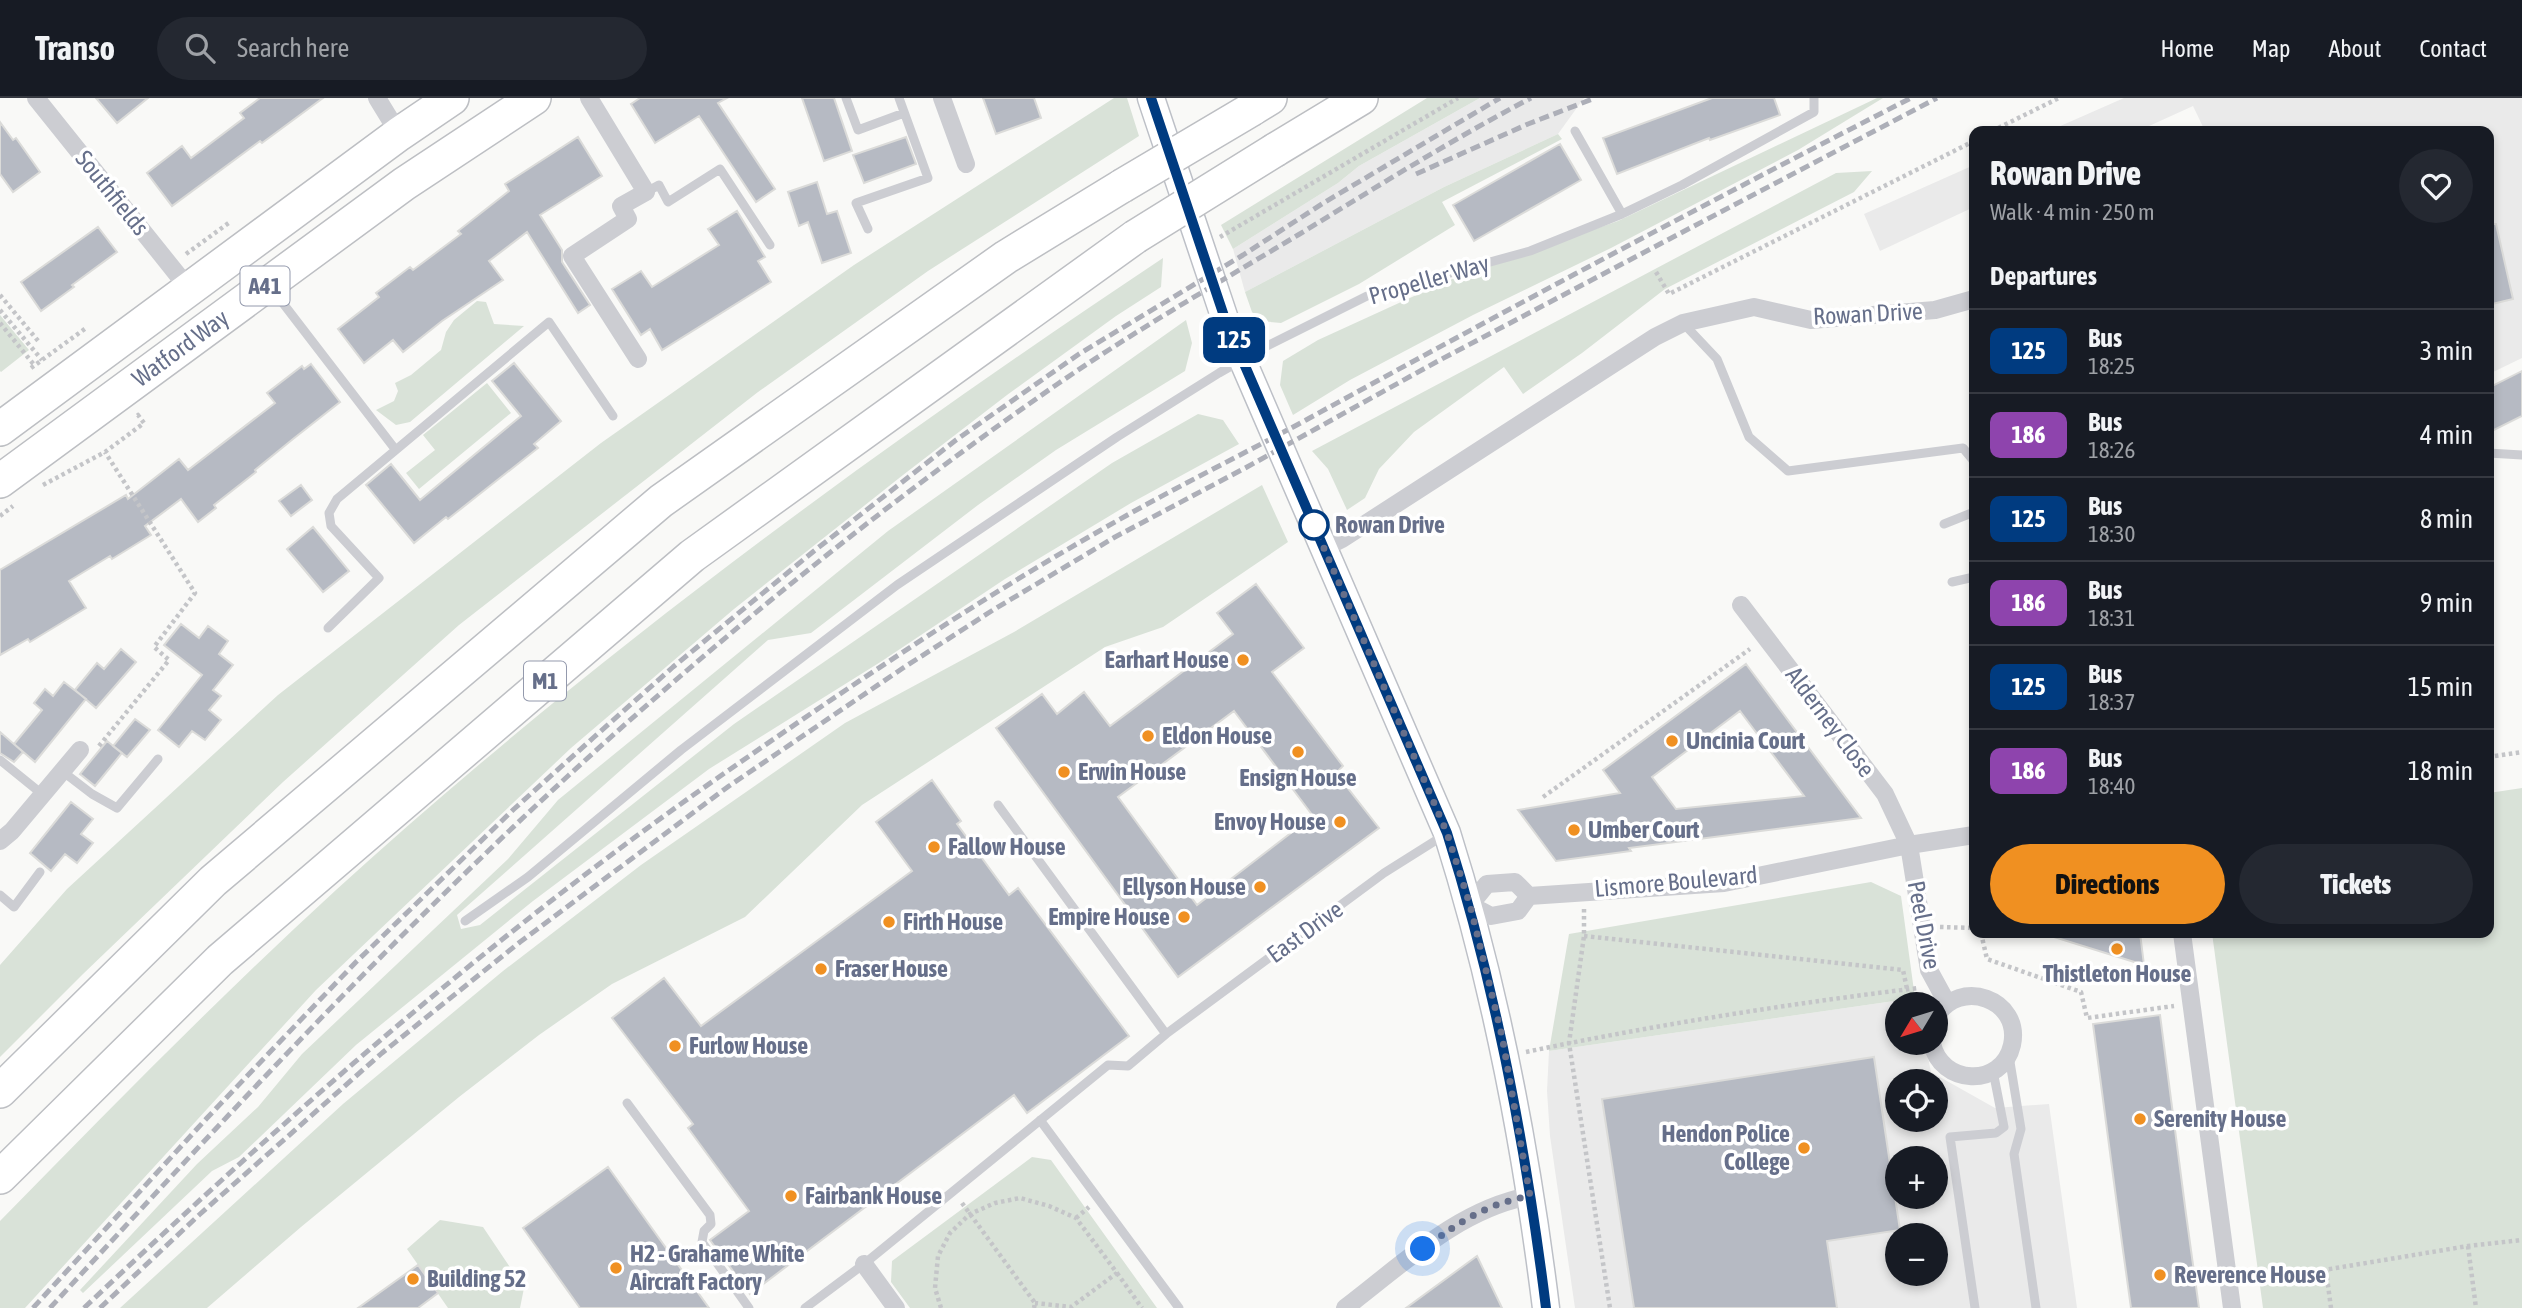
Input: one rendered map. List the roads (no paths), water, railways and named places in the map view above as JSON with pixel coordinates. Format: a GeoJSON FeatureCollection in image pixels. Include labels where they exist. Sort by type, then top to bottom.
{"type":"FeatureCollection","features":[{"type":"Feature","properties":{"kind":"highway","name":"Watford Way"},"geometry":{"type":"LineString","coordinates":[[0,429],[399,134],[452,98]]}},
{"type":"Feature","properties":{"kind":"highway","name":"Watford Way"},"geometry":{"type":"LineString","coordinates":[[9,492],[268,284],[404,184],[534,98]]}},
{"type":"Feature","properties":{"kind":"highway","name":"M1"},"geometry":{"type":"LineString","coordinates":[[0,1178],[220,960],[691,556],[1135,237],[1361,98]]}},
{"type":"Feature","properties":{"kind":"highway","name":"M1"},"geometry":{"type":"LineString","coordinates":[[0,1091],[213,881],[661,500],[1006,257],[1261,104]]}},
{"type":"Feature","properties":{"kind":"street","name":"Southfields"},"geometry":{"type":"LineString","coordinates":[[36,98],[188,289]]}},
{"type":"Feature","properties":{"kind":"street"},"geometry":{"type":"LineString","coordinates":[[377,98],[399,134]]}},
{"type":"Feature","properties":{"kind":"street"},"geometry":{"type":"LineString","coordinates":[[589,98],[646,192],[621,206],[628,219],[572,256],[638,359]]}},
{"type":"Feature","properties":{"kind":"street"},"geometry":{"type":"LineString","coordinates":[[942,98],[966,164]]}},
{"type":"Feature","properties":{"kind":"street"},"geometry":{"type":"LineString","coordinates":[[1151,98],[1222,310],[1447,833],[1470,905],[1502,1036],[1546,1308]]}},
{"type":"Feature","properties":{"kind":"street","name":"Rowan Drive"},"geometry":{"type":"LineString","coordinates":[[1324,548],[1342,540],[1655,337],[1683,323],[1754,307],[1811,320],[1934,310],[1969,300]]}},
{"type":"Feature","properties":{"kind":"street","name":"Alderney Close"},"geometry":{"type":"LineString","coordinates":[[1741,605],[1885,794],[1909,845]]}},
{"type":"Feature","properties":{"kind":"street"},"geometry":{"type":"LineString","coordinates":[[0,841],[12,831],[80,750]]}},
{"type":"Feature","properties":{"kind":"street","name":"Lismore Boulevard"},"geometry":{"type":"LineString","coordinates":[[1470,905],[1491,916],[1518,911],[1529,896],[1724,883],[1909,845],[1969,836]]}},
{"type":"Feature","properties":{"kind":"street","name":"Peel Drive"},"geometry":{"type":"LineString","coordinates":[[1909,845],[1929,970],[1938,992]]}},
{"type":"Feature","properties":{"kind":"street"},"geometry":{"type":"LineString","coordinates":[[1470,905],[1487,884],[1515,882],[1529,896]]}},
{"type":"Feature","properties":{"kind":"street"},"geometry":{"type":"LineString","coordinates":[[2183,938],[2232,1308]]}},
{"type":"Feature","properties":{"kind":"street","name":"Peel Drive"},"geometry":{"type":"LineString","coordinates":[[1948,1006],[1965,995],[1977,995],[1997,1004],[2005,1012],[2013,1033],[2009,1055]]}},
{"type":"Feature","properties":{"kind":"street"},"geometry":{"type":"LineString","coordinates":[[1936,1055],[1939,1062],[1949,1070],[1961,1076],[1972,1077],[1993,1071],[2009,1055]]}},
{"type":"Feature","properties":{"kind":"street"},"geometry":{"type":"LineString","coordinates":[[1345,1308],[1462,1220],[1512,1199],[1530,1196]]}},
{"type":"Feature","properties":{"kind":"street"},"geometry":{"type":"LineString","coordinates":[[864,1264],[896,1308]]}},
{"type":"Feature","properties":{"kind":"lane"},"geometry":{"type":"LineString","coordinates":[[846,98],[858,130],[904,113]]}},
{"type":"Feature","properties":{"kind":"lane"},"geometry":{"type":"LineString","coordinates":[[868,229],[856,203],[928,178],[899,98]]}},
{"type":"Feature","properties":{"kind":"lane","name":"Propeller Way"},"geometry":{"type":"LineString","coordinates":[[465,921],[528,877],[681,750],[897,585],[1117,437],[1242,359],[1367,296],[1530,251],[1622,215],[1682,186],[1814,112],[1814,98]]}},
{"type":"Feature","properties":{"kind":"lane"},"geometry":{"type":"LineString","coordinates":[[1575,131],[1622,215]]}},
{"type":"Feature","properties":{"kind":"lane"},"geometry":{"type":"LineString","coordinates":[[646,192],[659,185],[668,202],[720,169],[770,245]]}},
{"type":"Feature","properties":{"kind":"lane"},"geometry":{"type":"LineString","coordinates":[[268,284],[394,449]]}},
{"type":"Feature","properties":{"kind":"lane"},"geometry":{"type":"LineString","coordinates":[[328,628],[379,578],[331,526],[329,513],[337,499],[549,322],[613,416]]}},
{"type":"Feature","properties":{"kind":"lane"},"geometry":{"type":"LineString","coordinates":[[1683,323],[1717,359],[1749,437],[1788,471],[1969,447]]}},
{"type":"Feature","properties":{"kind":"lane"},"geometry":{"type":"LineString","coordinates":[[1963,448],[1969,455]]}},
{"type":"Feature","properties":{"kind":"lane"},"geometry":{"type":"LineString","coordinates":[[2494,453],[2522,455]]}},
{"type":"Feature","properties":{"kind":"lane"},"geometry":{"type":"LineString","coordinates":[[1944,524],[1969,514]]}},
{"type":"Feature","properties":{"kind":"lane"},"geometry":{"type":"LineString","coordinates":[[1952,582],[1969,578]]}},
{"type":"Feature","properties":{"kind":"lane"},"geometry":{"type":"LineString","coordinates":[[62,771],[92,794],[117,807],[158,759]]}},
{"type":"Feature","properties":{"kind":"lane"},"geometry":{"type":"LineString","coordinates":[[0,760],[43,794]]}},
{"type":"Feature","properties":{"kind":"lane"},"geometry":{"type":"LineString","coordinates":[[998,805],[1166,1034]]}},
{"type":"Feature","properties":{"kind":"lane","name":"East Drive"},"geometry":{"type":"LineString","coordinates":[[805,1308],[864,1264],[1108,1065],[1128,1066],[1166,1034],[1384,873],[1447,833]]}},
{"type":"Feature","properties":{"kind":"lane"},"geometry":{"type":"LineString","coordinates":[[0,895],[14,907],[40,872]]}},
{"type":"Feature","properties":{"kind":"lane"},"geometry":{"type":"LineString","coordinates":[[2009,1055],[2021,1129],[2014,1154],[2036,1308]]}},
{"type":"Feature","properties":{"kind":"lane"},"geometry":{"type":"LineString","coordinates":[[1975,1308],[1950,1137],[1996,1133],[2004,1128],[1993,1071]]}},
{"type":"Feature","properties":{"kind":"lane"},"geometry":{"type":"LineString","coordinates":[[627,1103],[710,1215],[711,1224],[704,1231],[702,1242],[749,1308]]}},
{"type":"Feature","properties":{"kind":"lane"},"geometry":{"type":"LineString","coordinates":[[1040,1120],[1179,1308]]}},
{"type":"Feature","properties":{"kind":"railway"},"geometry":{"type":"LineString","coordinates":[[33,1308],[207,1118],[356,962],[514,809],[673,667],[814,551],[956,440],[1079,354],[1500,98]]}},
{"type":"Feature","properties":{"kind":"railway"},"geometry":{"type":"LineString","coordinates":[[50,1308],[240,1103],[434,903],[627,723],[808,570],[932,474],[1088,363],[1413,165],[1531,98]]}},
{"type":"Feature","properties":{"kind":"railway"},"geometry":{"type":"LineString","coordinates":[[1416,174],[1528,124],[1595,98]]}},
{"type":"Feature","properties":{"kind":"railway"},"geometry":{"type":"LineString","coordinates":[[84,1308],[238,1165],[477,959],[644,831],[866,676],[1006,586],[1126,516],[1607,257],[1911,98]]}},
{"type":"Feature","properties":{"kind":"railway"},"geometry":{"type":"LineString","coordinates":[[100,1308],[199,1215],[382,1053],[520,942],[729,786],[903,668],[1115,537],[1438,361],[1937,98]]}},
{"type":"Feature","properties":{"kind":"place","name":"Rowan Drive"},"geometry":{"type":"Point","coordinates":[1314,525]}},
{"type":"Feature","properties":{"kind":"place","name":"Earhart House"},"geometry":{"type":"Point","coordinates":[1243,660]}},
{"type":"Feature","properties":{"kind":"place","name":"Eldon House"},"geometry":{"type":"Point","coordinates":[1148,736]}},
{"type":"Feature","properties":{"kind":"place","name":"Uncinia Court"},"geometry":{"type":"Point","coordinates":[1672,741]}},
{"type":"Feature","properties":{"kind":"place","name":"Ensign House"},"geometry":{"type":"Point","coordinates":[1298,752]}},
{"type":"Feature","properties":{"kind":"place","name":"Erwin House"},"geometry":{"type":"Point","coordinates":[1064,772]}},
{"type":"Feature","properties":{"kind":"place","name":"Envoy House"},"geometry":{"type":"Point","coordinates":[1340,822]}},
{"type":"Feature","properties":{"kind":"place","name":"Umber Court"},"geometry":{"type":"Point","coordinates":[1574,830]}},
{"type":"Feature","properties":{"kind":"place","name":"Fallow House"},"geometry":{"type":"Point","coordinates":[934,847]}},
{"type":"Feature","properties":{"kind":"place","name":"Ellyson House"},"geometry":{"type":"Point","coordinates":[1260,887]}},
{"type":"Feature","properties":{"kind":"place","name":"Empire House"},"geometry":{"type":"Point","coordinates":[1184,917]}},
{"type":"Feature","properties":{"kind":"place","name":"Firth House"},"geometry":{"type":"Point","coordinates":[889,922]}},
{"type":"Feature","properties":{"kind":"place","name":"Thistleton House"},"geometry":{"type":"Point","coordinates":[2117,949]}},
{"type":"Feature","properties":{"kind":"place","name":"Fraser House"},"geometry":{"type":"Point","coordinates":[821,969]}},
{"type":"Feature","properties":{"kind":"place","name":"Furlow House"},"geometry":{"type":"Point","coordinates":[675,1046]}},
{"type":"Feature","properties":{"kind":"place","name":"Serenity House"},"geometry":{"type":"Point","coordinates":[2140,1119]}},
{"type":"Feature","properties":{"kind":"place","name":"Hendon Police College"},"geometry":{"type":"Point","coordinates":[1804,1148]}},
{"type":"Feature","properties":{"kind":"place","name":"Fairbank House"},"geometry":{"type":"Point","coordinates":[791,1196]}},
{"type":"Feature","properties":{"kind":"place","name":"H2 - Grahame White Aircraft Factory"},"geometry":{"type":"Point","coordinates":[616,1268]}},
{"type":"Feature","properties":{"kind":"place","name":"Reverence House"},"geometry":{"type":"Point","coordinates":[2160,1275]}},
{"type":"Feature","properties":{"kind":"place","name":"Building 52"},"geometry":{"type":"Point","coordinates":[413,1279]}}]}
